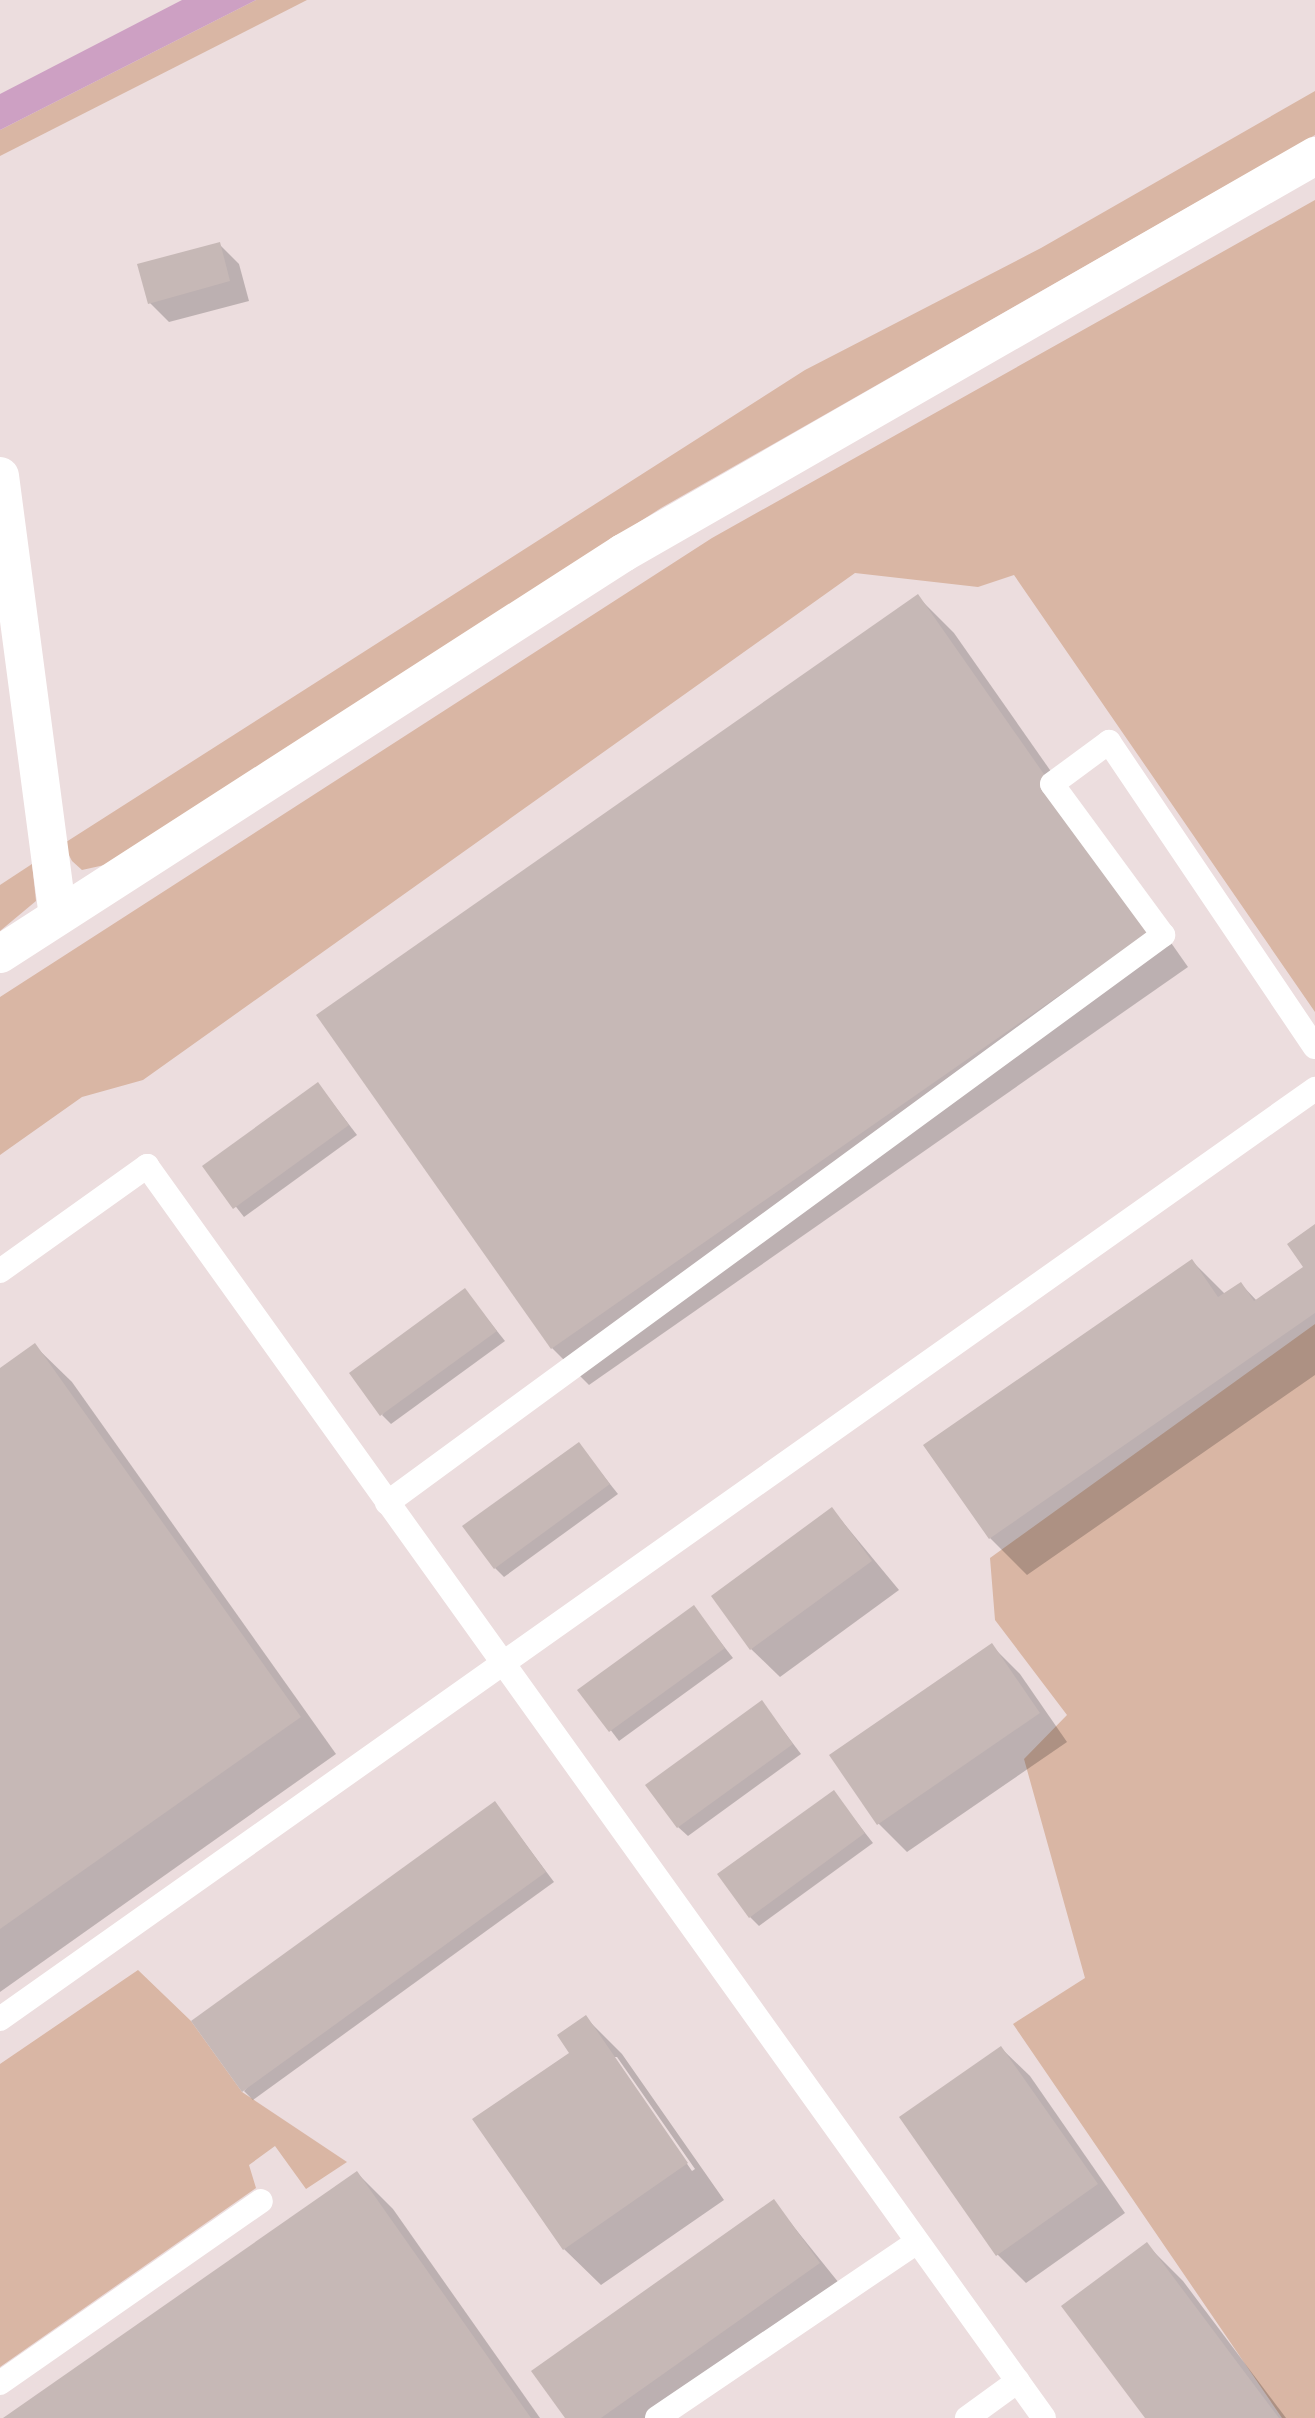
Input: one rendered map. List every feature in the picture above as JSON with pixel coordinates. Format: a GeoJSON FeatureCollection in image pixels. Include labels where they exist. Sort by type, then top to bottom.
{"type":"FeatureCollection","features":[{"type":"Feature","properties":{"kind":"street"},"geometry":{"type":"LineString","coordinates":[[0,954],[623,553],[1315,156]]}},
{"type":"Feature","properties":{"kind":"street"},"geometry":{"type":"LineString","coordinates":[[0,476],[58,916]]}},
{"type":"Feature","properties":{"kind":"lane"},"geometry":{"type":"LineString","coordinates":[[387,1503],[1163,935],[1052,784],[1109,742],[1315,1047]]}},
{"type":"Feature","properties":{"kind":"lane"},"geometry":{"type":"LineString","coordinates":[[0,2019],[1315,1089]]}},
{"type":"Feature","properties":{"kind":"lane"},"geometry":{"type":"LineString","coordinates":[[0,1271],[147,1166],[502,1666],[1044,2418]]}},
{"type":"Feature","properties":{"kind":"lane"},"geometry":{"type":"LineString","coordinates":[[0,2383],[261,2201]]}},
{"type":"Feature","properties":{"kind":"lane"},"geometry":{"type":"LineString","coordinates":[[657,2418],[916,2242]]}},
{"type":"Feature","properties":{"kind":"lane"},"geometry":{"type":"LineString","coordinates":[[967,2418],[1018,2381]]}},
{"type":"Feature","properties":{"kind":"shaded area"},"geometry":{"type":"Polygon","coordinates":[[[182,0],[256,0],[0,130],[0,94],[182,0]]]}},
{"type":"Feature","properties":{"kind":"shaded area"},"geometry":{"type":"Polygon","coordinates":[[[256,0],[307,0],[0,156],[0,130],[256,0]]]}},
{"type":"Feature","properties":{"kind":"shaded area"},"geometry":{"type":"Polygon","coordinates":[[[1315,91],[1315,135],[661,508],[109,864],[82,870],[72,861],[63,844],[805,370],[1041,248],[1315,91]]]}},
{"type":"Feature","properties":{"kind":"shaded area"},"geometry":{"type":"Polygon","coordinates":[[[1315,200],[1315,1012],[1014,575],[978,587],[855,573],[143,1080],[82,1097],[0,1155],[0,997],[712,538],[1315,200]]]}},
{"type":"Feature","properties":{"kind":"shaded area"},"geometry":{"type":"Polygon","coordinates":[[[32,864],[36,901],[0,931],[0,885],[32,864]]]}},
{"type":"Feature","properties":{"kind":"shaded area"},"geometry":{"type":"Polygon","coordinates":[[[1315,1324],[1315,2418],[1282,2418],[1013,2024],[1085,1978],[1024,1759],[1067,1715],[995,1620],[990,1558],[1315,1324]]]}},
{"type":"Feature","properties":{"kind":"shaded area"},"geometry":{"type":"Polygon","coordinates":[[[138,1970],[191,2021],[242,2092],[347,2162],[306,2189],[275,2146],[249,2165],[256,2188],[0,2367],[0,2064],[138,1970]]]}},
{"type":"Feature","properties":{"kind":"building"},"geometry":{"type":"Polygon","coordinates":[[[220,242],[230,281],[148,304],[137,264],[220,242]]]}},
{"type":"Feature","properties":{"kind":"building"},"geometry":{"type":"Polygon","coordinates":[[[918,594],[1153,930],[551,1349],[316,1015],[918,594]]]}},
{"type":"Feature","properties":{"kind":"building"},"geometry":{"type":"Polygon","coordinates":[[[318,1082],[349,1125],[233,1209],[202,1166],[318,1082]]]}},
{"type":"Feature","properties":{"kind":"building"},"geometry":{"type":"Polygon","coordinates":[[[1315,1224],[1315,1313],[989,1539],[923,1445],[1192,1259],[1218,1297],[1241,1282],[1254,1301],[1303,1267],[1287,1244],[1315,1224]]]}},
{"type":"Feature","properties":{"kind":"building"},"geometry":{"type":"Polygon","coordinates":[[[465,1288],[497,1331],[380,1416],[349,1373],[465,1288]]]}},
{"type":"Feature","properties":{"kind":"building"},"geometry":{"type":"Polygon","coordinates":[[[35,1343],[301,1717],[0,1929],[0,1368],[35,1343]]]}},
{"type":"Feature","properties":{"kind":"building"},"geometry":{"type":"Polygon","coordinates":[[[579,1442],[610,1484],[494,1569],[462,1526],[579,1442]]]}},
{"type":"Feature","properties":{"kind":"building"},"geometry":{"type":"Polygon","coordinates":[[[832,1507],[872,1561],[750,1650],[711,1596],[832,1507]]]}},
{"type":"Feature","properties":{"kind":"building"},"geometry":{"type":"Polygon","coordinates":[[[694,1605],[725,1648],[609,1732],[577,1690],[694,1605]]]}},
{"type":"Feature","properties":{"kind":"building"},"geometry":{"type":"Polygon","coordinates":[[[992,1643],[1040,1713],[877,1825],[829,1755],[992,1643]]]}},
{"type":"Feature","properties":{"kind":"building"},"geometry":{"type":"Polygon","coordinates":[[[762,1700],[793,1744],[677,1828],[645,1785],[762,1700]]]}},
{"type":"Feature","properties":{"kind":"building"},"geometry":{"type":"Polygon","coordinates":[[[834,1790],[865,1833],[749,1918],[717,1874],[834,1790]]]}},
{"type":"Feature","properties":{"kind":"building"},"geometry":{"type":"Polygon","coordinates":[[[495,1801],[546,1872],[242,2092],[191,2021],[495,1801]]]}},
{"type":"Feature","properties":{"kind":"building"},"geometry":{"type":"Polygon","coordinates":[[[586,2015],[688,2163],[563,2250],[472,2119],[569,2053],[557,2035],[586,2015]]]}},
{"type":"Feature","properties":{"kind":"building"},"geometry":{"type":"Polygon","coordinates":[[[1001,2046],[1098,2184],[996,2256],[899,2117],[1001,2046]]]}},
{"type":"Feature","properties":{"kind":"building"},"geometry":{"type":"Polygon","coordinates":[[[357,2171],[531,2418],[3,2418],[357,2171]]]}},
{"type":"Feature","properties":{"kind":"building"},"geometry":{"type":"Polygon","coordinates":[[[774,2199],[820,2263],[601,2418],[565,2418],[531,2371],[774,2199]]]}},
{"type":"Feature","properties":{"kind":"building"},"geometry":{"type":"Polygon","coordinates":[[[1147,2242],[1279,2418],[1145,2418],[1061,2306],[1147,2242]]]}}]}
